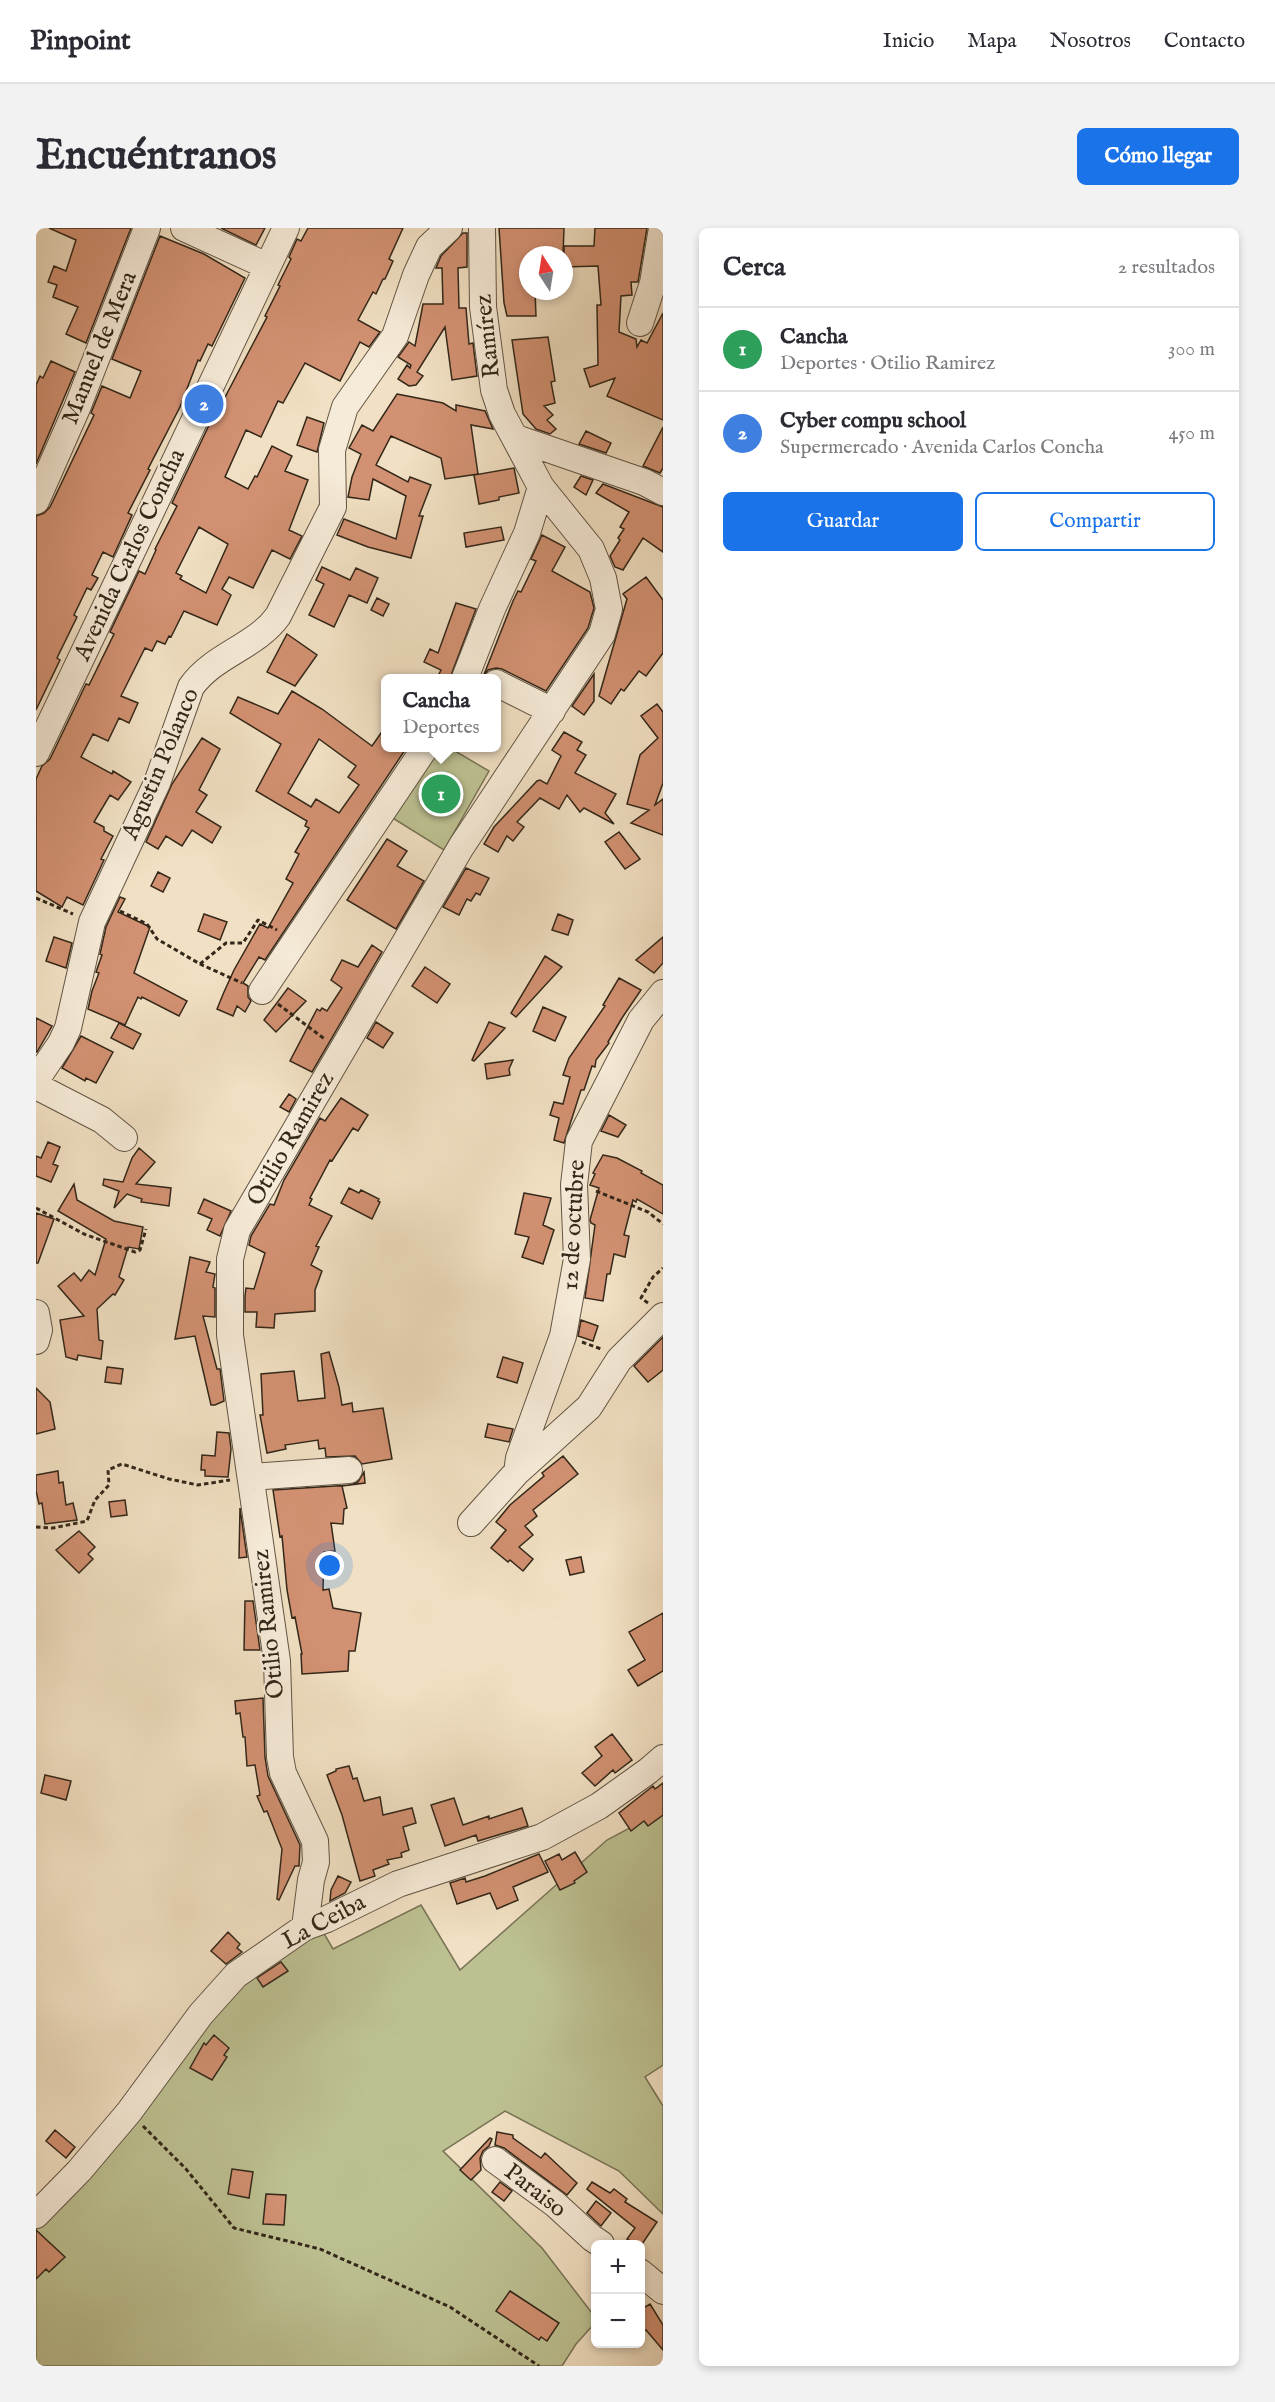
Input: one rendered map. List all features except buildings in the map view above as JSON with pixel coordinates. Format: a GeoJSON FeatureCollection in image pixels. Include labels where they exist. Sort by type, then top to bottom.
{"type":"FeatureCollection","features":[{"type":"Feature","properties":{"kind":"street","name":"Manuel de Mera"},"geometry":{"type":"LineString","coordinates":[[36,501],[77,408],[147,228]]}},
{"type":"Feature","properties":{"kind":"street"},"geometry":{"type":"LineString","coordinates":[[184,228],[267,266]]}},
{"type":"Feature","properties":{"kind":"street","name":"Avenida Carlos Concha"},"geometry":{"type":"LineString","coordinates":[[36,753],[286,228]]}},
{"type":"Feature","properties":{"kind":"street","name":"Agustin Polanco"},"geometry":{"type":"LineString","coordinates":[[36,1080],[62,1043],[68,1028],[96,912],[157,783],[191,687],[200,674],[268,628],[274,621],[333,507],[332,450],[345,407],[395,336],[416,275],[429,247],[449,228]]}},
{"type":"Feature","properties":{"kind":"street","name":"Ramírez"},"geometry":{"type":"LineString","coordinates":[[482,228],[483,307],[494,390],[502,414],[516,438]]}},
{"type":"Feature","properties":{"kind":"street"},"geometry":{"type":"LineString","coordinates":[[640,323],[654,283],[662,228]]}},
{"type":"Feature","properties":{"kind":"street"},"geometry":{"type":"LineString","coordinates":[[516,438],[644,482],[663,492]]}},
{"type":"Feature","properties":{"kind":"street","name":"Otilio Ramirez"},"geometry":{"type":"LineString","coordinates":[[305,1927],[310,1880],[316,1862],[315,1841],[283,1773],[280,1757],[277,1661],[230,1335],[232,1250],[237,1230],[461,847],[602,634],[609,609],[603,578],[591,549],[541,487],[516,438]]}},
{"type":"Feature","properties":{"kind":"street"},"geometry":{"type":"LineString","coordinates":[[474,674],[492,609],[527,533],[541,487]]}},
{"type":"Feature","properties":{"kind":"street"},"geometry":{"type":"LineString","coordinates":[[501,686],[552,711]]}},
{"type":"Feature","properties":{"kind":"street"},"geometry":{"type":"LineString","coordinates":[[262,991],[422,752]]}},
{"type":"Feature","properties":{"kind":"street","name":"12 de octubre"},"geometry":{"type":"LineString","coordinates":[[517,1472],[519,1458],[563,1336],[577,1259],[574,1185],[579,1141],[641,1020],[663,993]]}},
{"type":"Feature","properties":{"kind":"street"},"geometry":{"type":"LineString","coordinates":[[36,1086],[102,1120],[124,1138]]}},
{"type":"Feature","properties":{"kind":"street"},"geometry":{"type":"LineString","coordinates":[[471,1523],[517,1472],[589,1407],[619,1360],[659,1312]]}},
{"type":"Feature","properties":{"kind":"street"},"geometry":{"type":"LineString","coordinates":[[36,1313],[39,1330],[36,1341]]}},
{"type":"Feature","properties":{"kind":"street"},"geometry":{"type":"LineString","coordinates":[[251,1477],[350,1470]]}},
{"type":"Feature","properties":{"kind":"street","name":"La Ceiba"},"geometry":{"type":"LineString","coordinates":[[36,2215],[80,2171],[129,2112],[218,1993],[236,1975],[305,1927],[327,1919],[398,1884],[542,1837],[599,1806],[663,1758]]}},
{"type":"Feature","properties":{"kind":"street","name":"Paraiso"},"geometry":{"type":"LineString","coordinates":[[495,2160],[555,2204],[595,2240]]}},
{"type":"Feature","properties":{"kind":"street"},"geometry":{"type":"LineString","coordinates":[[645,2275],[663,2290]]}},
{"type":"Feature","properties":{"kind":"path"},"geometry":{"type":"LineString","coordinates":[[36,898],[147,924],[158,939],[200,964],[262,991],[342,1052]]}},
{"type":"Feature","properties":{"kind":"path"},"geometry":{"type":"LineString","coordinates":[[200,964],[226,943],[243,944],[258,920],[292,939],[300,937]]}},
{"type":"Feature","properties":{"kind":"path"},"geometry":{"type":"LineString","coordinates":[[574,1185],[600,1192],[648,1212],[663,1224]]}},
{"type":"Feature","properties":{"kind":"path"},"geometry":{"type":"LineString","coordinates":[[36,1209],[90,1237],[135,1252],[140,1250],[146,1229]]}},
{"type":"Feature","properties":{"kind":"path"},"geometry":{"type":"LineString","coordinates":[[659,1312],[641,1298],[653,1277],[663,1268]]}},
{"type":"Feature","properties":{"kind":"path"},"geometry":{"type":"LineString","coordinates":[[563,1336],[610,1352],[619,1360]]}},
{"type":"Feature","properties":{"kind":"path"},"geometry":{"type":"LineString","coordinates":[[36,1527],[53,1528],[87,1521],[95,1500],[109,1485],[108,1470],[122,1464],[169,1479],[198,1485],[251,1477]]}},
{"type":"Feature","properties":{"kind":"path"},"geometry":{"type":"LineString","coordinates":[[129,2112],[186,2169],[234,2228],[320,2249],[450,2307],[539,2366]]}},
{"type":"Feature","properties":{"kind":"green space"},"geometry":{"type":"Polygon","coordinates":[[[435,752],[457,752],[489,771],[444,850],[391,817],[435,752]]]}},
{"type":"Feature","properties":{"kind":"green space"},"geometry":{"type":"Polygon","coordinates":[[[663,1810],[663,2065],[645,2077],[663,2106],[663,2214],[619,2171],[505,2111],[443,2151],[542,2248],[591,2312],[591,2327],[576,2344],[562,2366],[36,2366],[36,2217],[224,1987],[315,1918],[333,1949],[421,1905],[460,1970],[607,1840],[663,1810]]]}},
{"type":"Feature","properties":{"kind":"place","name":"Cyber compu school"},"geometry":{"type":"Point","coordinates":[204,404]}},
{"type":"Feature","properties":{"kind":"place","name":"Cancha"},"geometry":{"type":"Point","coordinates":[441,794]}}]}
